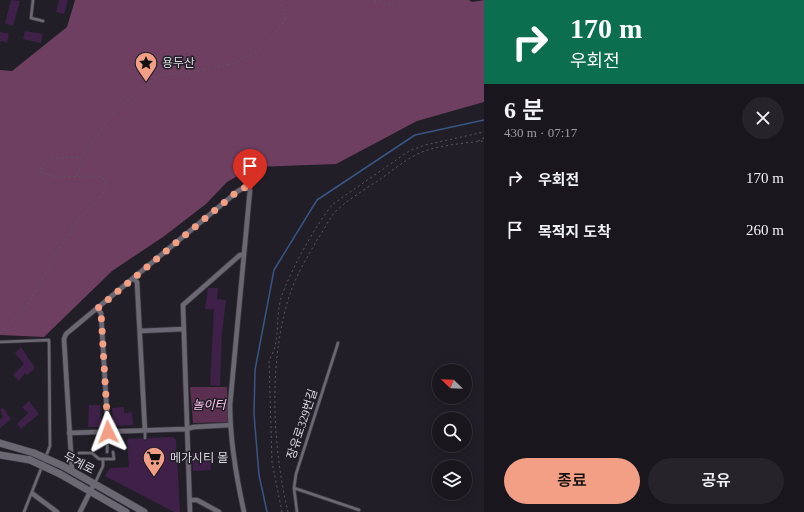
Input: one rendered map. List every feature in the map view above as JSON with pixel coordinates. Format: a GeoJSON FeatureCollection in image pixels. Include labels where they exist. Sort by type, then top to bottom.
{"type":"FeatureCollection","features":[{"type":"Feature","properties":{"kind":"main road","name":"무계로"},"geometry":{"type":"LineString","coordinates":[[0,443],[34,453],[63,466],[144,512]]}},
{"type":"Feature","properties":{"kind":"main road","name":"무계로"},"geometry":{"type":"LineString","coordinates":[[0,455],[30,460],[60,474],[126,512]]}},
{"type":"Feature","properties":{"kind":"street"},"geometry":{"type":"LineString","coordinates":[[72,471],[64,339],[66,334],[238,191],[246,187],[250,190],[230,405],[232,453],[244,512]]}},
{"type":"Feature","properties":{"kind":"street"},"geometry":{"type":"LineString","coordinates":[[190,512],[186,429],[188,421],[182,305],[240,255],[244,255]]}},
{"type":"Feature","properties":{"kind":"street"},"geometry":{"type":"LineString","coordinates":[[133,278],[137,282],[145,431]]}},
{"type":"Feature","properties":{"kind":"street"},"geometry":{"type":"LineString","coordinates":[[98,308],[101,312],[108,432]]}},
{"type":"Feature","properties":{"kind":"street"},"geometry":{"type":"LineString","coordinates":[[140,331],[184,329]]}},
{"type":"Feature","properties":{"kind":"street"},"geometry":{"type":"LineString","coordinates":[[69,433],[186,429],[194,427],[230,425]]}},
{"type":"Feature","properties":{"kind":"street"},"geometry":{"type":"LineString","coordinates":[[80,512],[94,484]]}},
{"type":"Feature","properties":{"kind":"street"},"geometry":{"type":"LineString","coordinates":[[33,494],[57,512]]}},
{"type":"Feature","properties":{"kind":"street"},"geometry":{"type":"LineString","coordinates":[[190,500],[197,500],[220,512]]}},
{"type":"Feature","properties":{"kind":"lane"},"geometry":{"type":"LineString","coordinates":[[33,0],[31,18],[43,21]]}},
{"type":"Feature","properties":{"kind":"lane"},"geometry":{"type":"LineString","coordinates":[[0,342],[49,340],[50,446],[24,512]]}},
{"type":"Feature","properties":{"kind":"lane","name":"장유로329번길"},"geometry":{"type":"LineString","coordinates":[[297,512],[294,488],[296,474],[338,343]]}},
{"type":"Feature","properties":{"kind":"lane"},"geometry":{"type":"LineString","coordinates":[[145,431],[145,438]]}},
{"type":"Feature","properties":{"kind":"lane"},"geometry":{"type":"LineString","coordinates":[[107,452],[108,432]]}},
{"type":"Feature","properties":{"kind":"lane"},"geometry":{"type":"LineString","coordinates":[[79,453],[92,453],[99,459],[114,459],[113,452]]}},
{"type":"Feature","properties":{"kind":"lane"},"geometry":{"type":"LineString","coordinates":[[94,484],[102,466],[103,459]]}},
{"type":"Feature","properties":{"kind":"lane"},"geometry":{"type":"LineString","coordinates":[[294,488],[359,510]]}},
{"type":"Feature","properties":{"kind":"path"},"geometry":{"type":"LineString","coordinates":[[0,333],[22,312],[44,277],[55,254],[80,218],[97,203],[106,188],[104,179],[96,176],[50,177],[40,174],[39,170],[55,159],[80,158],[86,152],[115,110],[155,78],[165,74],[185,74],[235,63],[259,50],[272,38],[284,22],[286,13],[282,6],[282,0]]}},
{"type":"Feature","properties":{"kind":"path"},"geometry":{"type":"LineString","coordinates":[[374,0],[394,5],[400,3],[401,0]]}},
{"type":"Feature","properties":{"kind":"path"},"geometry":{"type":"LineString","coordinates":[[282,512],[272,462],[270,437],[269,360],[275,350],[277,330],[276,318],[281,297],[290,277],[323,215],[333,204],[409,151],[425,145],[484,132]]}},
{"type":"Feature","properties":{"kind":"path"},"geometry":{"type":"LineString","coordinates":[[478,141],[484,138]]}},
{"type":"Feature","properties":{"kind":"path"},"geometry":{"type":"LineString","coordinates":[[288,512],[282,488],[276,445],[274,407],[276,368],[282,324],[291,290],[312,249],[335,213],[396,167],[421,152],[484,141]]}},
{"type":"Feature","properties":{"kind":"path"},"geometry":{"type":"LineString","coordinates":[[77,176],[82,165],[80,158]]}},
{"type":"Feature","properties":{"kind":"green space","name":"놀이터"},"geometry":{"type":"Polygon","coordinates":[[[190,387],[227,387],[228,422],[193,423],[190,387]]]}},
{"type":"Feature","properties":{"kind":"shaded area"},"geometry":{"type":"Polygon","coordinates":[[[75,0],[469,0],[472,2],[484,0],[484,102],[417,121],[336,164],[253,167],[227,182],[206,204],[163,237],[112,271],[44,337],[0,335],[0,70],[12,71],[67,27],[75,0]]]}},
{"type":"Feature","properties":{"kind":"building"},"geometry":{"type":"Polygon","coordinates":[[[11,0],[20,1],[13,26],[5,23],[11,0]]]}},
{"type":"Feature","properties":{"kind":"building"},"geometry":{"type":"Polygon","coordinates":[[[59,0],[68,0],[64,14],[56,12],[59,0]]]}},
{"type":"Feature","properties":{"kind":"building"},"geometry":{"type":"Polygon","coordinates":[[[25,31],[43,34],[41,43],[23,39],[25,31]]]}},
{"type":"Feature","properties":{"kind":"building"},"geometry":{"type":"Polygon","coordinates":[[[0,32],[9,34],[7,42],[0,41],[0,32]]]}},
{"type":"Feature","properties":{"kind":"building"},"geometry":{"type":"Polygon","coordinates":[[[208,288],[218,288],[217,299],[226,300],[222,333],[220,386],[210,385],[214,309],[205,309],[208,288]]]}},
{"type":"Feature","properties":{"kind":"building"},"geometry":{"type":"Polygon","coordinates":[[[21,347],[35,368],[27,375],[25,373],[19,381],[13,375],[24,364],[15,353],[21,347]]]}},
{"type":"Feature","properties":{"kind":"building"},"geometry":{"type":"Polygon","coordinates":[[[29,401],[39,414],[21,429],[17,424],[28,413],[22,407],[29,401]]]}},
{"type":"Feature","properties":{"kind":"building"},"geometry":{"type":"Polygon","coordinates":[[[89,405],[100,405],[100,427],[88,427],[89,405]]]}},
{"type":"Feature","properties":{"kind":"building"},"geometry":{"type":"Polygon","coordinates":[[[124,407],[124,413],[132,412],[133,425],[113,426],[112,408],[124,407]]]}},
{"type":"Feature","properties":{"kind":"building"},"geometry":{"type":"Polygon","coordinates":[[[3,408],[11,419],[0,428],[0,419],[3,417],[0,410],[3,408]]]}},
{"type":"Feature","properties":{"kind":"building","name":"메가시티 몰"},"geometry":{"type":"Polygon","coordinates":[[[173,437],[176,440],[180,512],[174,512],[105,476],[110,468],[129,467],[127,439],[142,438],[145,441],[148,438],[173,437]]]}},
{"type":"Feature","properties":{"kind":"building"},"geometry":{"type":"Polygon","coordinates":[[[210,452],[211,470],[193,471],[192,453],[210,452]]]}},
{"type":"Feature","properties":{"kind":"waterway"},"geometry":{"type":"LineString","coordinates":[[267,512],[259,475],[254,414],[255,370],[274,270],[317,200],[415,135],[484,120]]}},
{"type":"Feature","properties":{"kind":"place","name":"용두산"},"geometry":{"type":"Point","coordinates":[146,82]}},
{"type":"Feature","properties":{"kind":"place","name":"메가시티 몰"},"geometry":{"type":"Point","coordinates":[154,478]}},
{"type":"Feature","properties":{"kind":"route"},"geometry":{"type":"LineString","coordinates":[[108,432],[101,312],[98,308],[238,191],[246,187],[250,190]]}}]}
